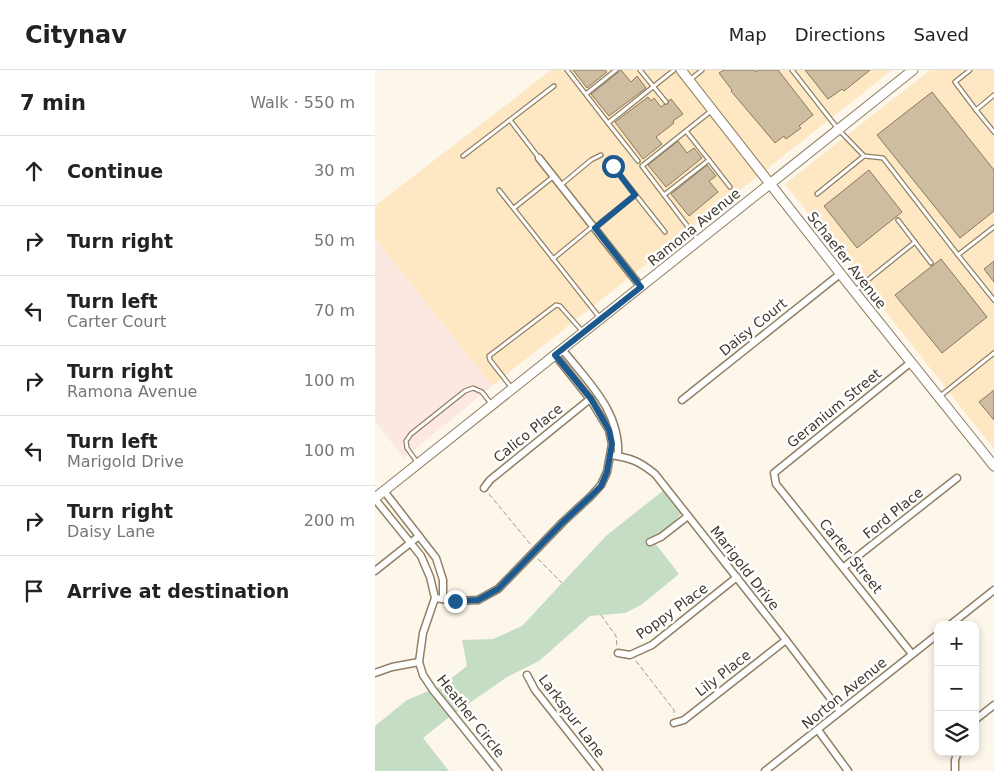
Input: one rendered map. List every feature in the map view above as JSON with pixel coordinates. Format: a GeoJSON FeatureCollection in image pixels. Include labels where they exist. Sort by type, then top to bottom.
{"type":"FeatureCollection","features":[{"type":"Feature","properties":{"kind":"main road","name":"Schaefer Avenue"},"geometry":{"type":"LineString","coordinates":[[681,70],[853,291],[994,464]]}},
{"type":"Feature","properties":{"kind":"main road","name":"Ramona Avenue"},"geometry":{"type":"LineString","coordinates":[[375,499],[913,70]]}},
{"type":"Feature","properties":{"kind":"street"},"geometry":{"type":"LineString","coordinates":[[539,158],[641,287]]}},
{"type":"Feature","properties":{"kind":"street","name":"Daisy Court"},"geometry":{"type":"LineString","coordinates":[[682,400],[840,274]]}},
{"type":"Feature","properties":{"kind":"street"},"geometry":{"type":"LineString","coordinates":[[559,352],[591,399],[609,430],[615,456]]}},
{"type":"Feature","properties":{"kind":"street"},"geometry":{"type":"LineString","coordinates":[[435,598],[455,601],[478,600],[498,589],[601,486],[615,456],[617,431],[612,416],[600,397],[559,352]]}},
{"type":"Feature","properties":{"kind":"street","name":"Geranium Street"},"geometry":{"type":"LineString","coordinates":[[774,473],[911,363]]}},
{"type":"Feature","properties":{"kind":"street","name":"Calico Place"},"geometry":{"type":"LineString","coordinates":[[485,488],[490,480],[591,399]]}},
{"type":"Feature","properties":{"kind":"street","name":"Marigold Drive"},"geometry":{"type":"LineString","coordinates":[[615,456],[639,462],[655,474],[840,711]]}},
{"type":"Feature","properties":{"kind":"street","name":"Carter Street"},"geometry":{"type":"LineString","coordinates":[[774,473],[776,484],[912,654]]}},
{"type":"Feature","properties":{"kind":"street","name":"Ford Place"},"geometry":{"type":"LineString","coordinates":[[844,567],[957,478]]}},
{"type":"Feature","properties":{"kind":"street"},"geometry":{"type":"LineString","coordinates":[[384,491],[439,564],[443,580],[443,599]]}},
{"type":"Feature","properties":{"kind":"street"},"geometry":{"type":"LineString","coordinates":[[375,499],[421,556],[431,576],[435,598],[423,633],[419,662],[391,667],[375,674]]}},
{"type":"Feature","properties":{"kind":"street"},"geometry":{"type":"LineString","coordinates":[[650,542],[661,537],[688,516]]}},
{"type":"Feature","properties":{"kind":"street"},"geometry":{"type":"LineString","coordinates":[[375,571],[419,536]]}},
{"type":"Feature","properties":{"kind":"street","name":"Poppy Place"},"geometry":{"type":"LineString","coordinates":[[618,653],[629,655],[652,645],[737,578]]}},
{"type":"Feature","properties":{"kind":"street"},"geometry":{"type":"LineString","coordinates":[[955,621],[994,590]]}},
{"type":"Feature","properties":{"kind":"street","name":"Norton Avenue"},"geometry":{"type":"LineString","coordinates":[[765,771],[934,637]]}},
{"type":"Feature","properties":{"kind":"street","name":"Lily Place"},"geometry":{"type":"LineString","coordinates":[[674,723],[684,720],[786,640]]}},
{"type":"Feature","properties":{"kind":"street","name":"Heather Circle"},"geometry":{"type":"LineString","coordinates":[[419,662],[423,675],[433,690],[498,771]]}},
{"type":"Feature","properties":{"kind":"street","name":"Larkspur Lane"},"geometry":{"type":"LineString","coordinates":[[527,675],[535,690],[599,771]]}},
{"type":"Feature","properties":{"kind":"street"},"geometry":{"type":"LineString","coordinates":[[979,717],[994,705]]}},
{"type":"Feature","properties":{"kind":"street"},"geometry":{"type":"LineString","coordinates":[[818,730],[848,771]]}},
{"type":"Feature","properties":{"kind":"street"},"geometry":{"type":"LineString","coordinates":[[955,771],[956,756]]}},
{"type":"Feature","properties":{"kind":"lane"},"geometry":{"type":"LineString","coordinates":[[567,70],[638,161]]}},
{"type":"Feature","properties":{"kind":"lane"},"geometry":{"type":"LineString","coordinates":[[586,94],[616,70]]}},
{"type":"Feature","properties":{"kind":"lane"},"geometry":{"type":"LineString","coordinates":[[640,70],[666,102]]}},
{"type":"Feature","properties":{"kind":"lane"},"geometry":{"type":"LineString","coordinates":[[608,124],[674,70]]}},
{"type":"Feature","properties":{"kind":"lane"},"geometry":{"type":"LineString","coordinates":[[689,80],[702,70]]}},
{"type":"Feature","properties":{"kind":"lane"},"geometry":{"type":"LineString","coordinates":[[792,70],[838,129],[864,156],[883,158],[994,300]]}},
{"type":"Feature","properties":{"kind":"lane"},"geometry":{"type":"LineString","coordinates":[[970,70],[955,82],[994,132]]}},
{"type":"Feature","properties":{"kind":"lane"},"geometry":{"type":"LineString","coordinates":[[463,156],[554,86]]}},
{"type":"Feature","properties":{"kind":"lane"},"geometry":{"type":"LineString","coordinates":[[976,110],[994,95]]}},
{"type":"Feature","properties":{"kind":"lane"},"geometry":{"type":"LineString","coordinates":[[699,240],[642,166],[712,110]]}},
{"type":"Feature","properties":{"kind":"lane"},"geometry":{"type":"LineString","coordinates":[[510,120],[539,158]]}},
{"type":"Feature","properties":{"kind":"lane"},"geometry":{"type":"LineString","coordinates":[[686,131],[730,187]]}},
{"type":"Feature","properties":{"kind":"lane"},"geometry":{"type":"LineString","coordinates":[[561,185],[591,160],[601,155]]}},
{"type":"Feature","properties":{"kind":"lane"},"geometry":{"type":"LineString","coordinates":[[817,194],[864,156]]}},
{"type":"Feature","properties":{"kind":"lane"},"geometry":{"type":"LineString","coordinates":[[664,194],[709,160]]}},
{"type":"Feature","properties":{"kind":"lane"},"geometry":{"type":"LineString","coordinates":[[613,166],[665,232]]}},
{"type":"Feature","properties":{"kind":"lane"},"geometry":{"type":"LineString","coordinates":[[514,208],[554,176]]}},
{"type":"Feature","properties":{"kind":"lane"},"geometry":{"type":"LineString","coordinates":[[499,190],[601,319]]}},
{"type":"Feature","properties":{"kind":"lane"},"geometry":{"type":"LineString","coordinates":[[553,259],[635,195]]}},
{"type":"Feature","properties":{"kind":"lane"},"geometry":{"type":"LineString","coordinates":[[898,220],[931,263]]}},
{"type":"Feature","properties":{"kind":"lane"},"geometry":{"type":"LineString","coordinates":[[959,255],[994,227]]}},
{"type":"Feature","properties":{"kind":"lane"},"geometry":{"type":"LineString","coordinates":[[853,291],[915,242]]}},
{"type":"Feature","properties":{"kind":"lane"},"geometry":{"type":"LineString","coordinates":[[513,389],[490,360],[489,356],[556,305],[563,310],[583,333]]}},
{"type":"Feature","properties":{"kind":"lane"},"geometry":{"type":"LineString","coordinates":[[938,397],[994,352]]}},
{"type":"Feature","properties":{"kind":"lane"},"geometry":{"type":"LineString","coordinates":[[419,464],[407,448],[406,441],[411,434],[465,390],[473,388],[482,392],[492,405]]}},
{"type":"Feature","properties":{"kind":"path"},"geometry":{"type":"LineString","coordinates":[[485,488],[535,550],[538,560],[562,583]]}},
{"type":"Feature","properties":{"kind":"path"},"geometry":{"type":"LineString","coordinates":[[601,615],[616,636],[618,653]]}},
{"type":"Feature","properties":{"kind":"path"},"geometry":{"type":"LineString","coordinates":[[636,661],[674,710],[674,723]]}},
{"type":"Feature","properties":{"kind":"shaded area"},"geometry":{"type":"Polygon","coordinates":[[[551,70],[892,70],[492,386],[375,238],[375,206],[551,70]]]}},
{"type":"Feature","properties":{"kind":"shaded area"},"geometry":{"type":"Polygon","coordinates":[[[930,70],[994,70],[994,449],[785,184],[930,70]]]}},
{"type":"Feature","properties":{"kind":"shaded area"},"geometry":{"type":"Polygon","coordinates":[[[375,238],[492,386],[404,458],[375,421],[375,238]]]}},
{"type":"Feature","properties":{"kind":"green space"},"geometry":{"type":"Polygon","coordinates":[[[664,490],[682,513],[655,543],[679,574],[641,605],[625,613],[590,616],[539,661],[507,677],[423,738],[449,771],[375,771],[375,726],[407,700],[443,685],[467,666],[462,640],[493,639],[522,626],[607,535],[664,490]]]}},
{"type":"Feature","properties":{"kind":"building"},"geometry":{"type":"Polygon","coordinates":[[[573,70],[605,70],[607,72],[587,88],[573,70]]]}},
{"type":"Feature","properties":{"kind":"building"},"geometry":{"type":"Polygon","coordinates":[[[621,70],[631,82],[637,76],[646,88],[609,116],[591,94],[621,70]]]}},
{"type":"Feature","properties":{"kind":"building"},"geometry":{"type":"Polygon","coordinates":[[[724,70],[754,70],[755,72],[758,70],[778,70],[813,115],[799,126],[801,128],[786,139],[784,136],[775,143],[731,91],[719,73],[724,70]]]}},
{"type":"Feature","properties":{"kind":"building"},"geometry":{"type":"Polygon","coordinates":[[[805,70],[870,70],[844,91],[842,89],[828,99],[805,70]]]}},
{"type":"Feature","properties":{"kind":"building"},"geometry":{"type":"Polygon","coordinates":[[[932,92],[994,170],[994,211],[960,238],[877,135],[932,92]]]}},
{"type":"Feature","properties":{"kind":"building"},"geometry":{"type":"Polygon","coordinates":[[[648,97],[651,101],[654,98],[661,107],[671,99],[683,114],[656,137],[662,144],[643,159],[615,122],[648,97]]]}},
{"type":"Feature","properties":{"kind":"building"},"geometry":{"type":"Polygon","coordinates":[[[678,141],[687,153],[694,148],[702,158],[666,187],[648,165],[678,141]]]}},
{"type":"Feature","properties":{"kind":"building"},"geometry":{"type":"Polygon","coordinates":[[[707,165],[716,176],[709,181],[718,192],[689,216],[671,194],[707,165]]]}},
{"type":"Feature","properties":{"kind":"building"},"geometry":{"type":"Polygon","coordinates":[[[869,170],[902,212],[857,248],[824,206],[869,170]]]}},
{"type":"Feature","properties":{"kind":"building"},"geometry":{"type":"Polygon","coordinates":[[[941,259],[987,317],[942,353],[895,295],[941,259]]]}},
{"type":"Feature","properties":{"kind":"building"},"geometry":{"type":"Polygon","coordinates":[[[994,261],[994,282],[984,269],[994,261]]]}},
{"type":"Feature","properties":{"kind":"building"},"geometry":{"type":"Polygon","coordinates":[[[994,390],[994,420],[979,402],[994,390]]]}},
{"type":"Feature","properties":{"kind":"route"},"geometry":{"type":"LineString","coordinates":[[455,601],[478,600],[498,589],[601,486],[607,472],[612,444],[609,430],[591,399],[555,355],[641,287],[595,228],[635,195],[613,166]]}}]}
